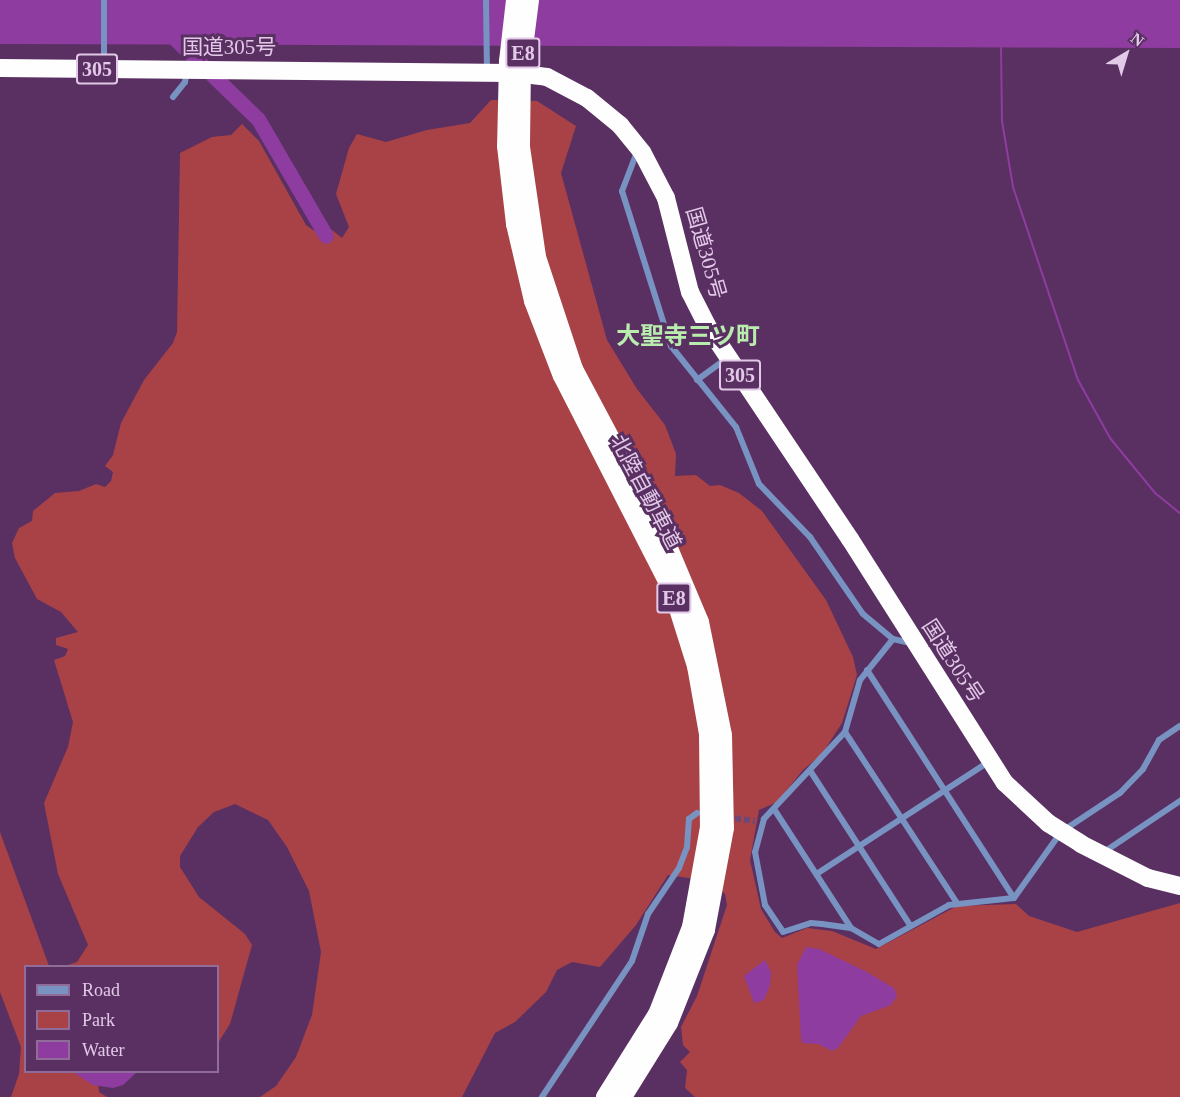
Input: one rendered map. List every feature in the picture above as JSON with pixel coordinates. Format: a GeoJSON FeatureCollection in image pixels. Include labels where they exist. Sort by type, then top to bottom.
{"type":"FeatureCollection","features":[{"type":"Feature","properties":{"kind":"highway","name":"北陸自動車道"},"geometry":{"type":"LineString","coordinates":[[515,0],[510,188],[533,301],[562,376],[673,593],[696,666],[708,734],[709,827],[691,927],[657,1014],[605,1097]]}},
{"type":"Feature","properties":{"kind":"highway","name":"北陸自動車道"},"geometry":{"type":"LineString","coordinates":[[530,0],[513,106],[524,184],[548,295],[574,369],[685,585],[711,661],[723,735],[724,828],[706,930],[669,1023],[623,1097]]}},
{"type":"Feature","properties":{"kind":"highway","name":"国道305号"},"geometry":{"type":"LineString","coordinates":[[0,68],[223,70],[488,67],[547,77],[598,105],[639,147],[666,198],[693,301],[850,539],[991,760],[1021,801],[1061,832],[1101,854],[1148,878],[1177,883]]}},
{"type":"Feature","properties":{"kind":"street"},"geometry":{"type":"LineString","coordinates":[[104,0],[104,69]]}},
{"type":"Feature","properties":{"kind":"street"},"geometry":{"type":"LineString","coordinates":[[486,0],[488,67]]}},
{"type":"Feature","properties":{"kind":"street"},"geometry":{"type":"LineString","coordinates":[[173,97],[191,70]]}},
{"type":"Feature","properties":{"kind":"street"},"geometry":{"type":"LineString","coordinates":[[639,147],[622,191],[629,221],[671,346],[736,427],[746,457],[769,496],[810,537],[871,624],[893,639],[915,644]]}},
{"type":"Feature","properties":{"kind":"street"},"geometry":{"type":"LineString","coordinates":[[697,380],[728,357]]}},
{"type":"Feature","properties":{"kind":"street"},"geometry":{"type":"LineString","coordinates":[[893,639],[860,680],[845,732],[763,823],[755,852],[765,905],[783,932],[811,922],[851,928],[879,944],[910,925],[957,903],[1014,898],[1061,832],[1120,793],[1143,769],[1159,740],[1180,726]]}},
{"type":"Feature","properties":{"kind":"street"},"geometry":{"type":"LineString","coordinates":[[867,670],[1014,898]]}},
{"type":"Feature","properties":{"kind":"street"},"geometry":{"type":"LineString","coordinates":[[845,732],[957,903]]}},
{"type":"Feature","properties":{"kind":"street"},"geometry":{"type":"LineString","coordinates":[[818,873],[991,760]]}},
{"type":"Feature","properties":{"kind":"street"},"geometry":{"type":"LineString","coordinates":[[811,772],[910,925]]}},
{"type":"Feature","properties":{"kind":"street"},"geometry":{"type":"LineString","coordinates":[[1101,854],[1180,801]]}},
{"type":"Feature","properties":{"kind":"street"},"geometry":{"type":"LineString","coordinates":[[774,809],[818,873],[851,928]]}},
{"type":"Feature","properties":{"kind":"street"},"geometry":{"type":"LineString","coordinates":[[542,1097],[632,961],[648,914],[679,868],[687,847],[689,819],[697,813]]}},
{"type":"Feature","properties":{"kind":"street"},"geometry":{"type":"LineString","coordinates":[[755,821],[763,823]]}},
{"type":"Feature","properties":{"kind":"green space"},"geometry":{"type":"Polygon","coordinates":[[[491,100],[537,101],[576,126],[561,173],[607,340],[637,389],[665,425],[676,454],[675,476],[696,475],[710,486],[720,485],[739,493],[762,511],[826,600],[853,657],[857,675],[842,723],[822,754],[803,770],[777,802],[759,810],[750,860],[761,909],[775,932],[782,938],[807,928],[832,931],[876,949],[957,906],[1016,904],[1029,916],[1077,932],[1180,903],[1180,1097],[695,1097],[685,1088],[687,1070],[680,1062],[690,1052],[683,1045],[681,1027],[697,996],[727,905],[725,894],[710,881],[668,875],[636,925],[600,967],[572,962],[557,970],[546,992],[515,1022],[495,1033],[462,1097],[260,1097],[276,1086],[296,1057],[312,1015],[321,952],[309,891],[287,847],[268,820],[235,804],[214,812],[198,827],[180,856],[180,867],[199,897],[245,934],[252,945],[230,1024],[219,1041],[219,965],[68,965],[77,962],[88,945],[58,874],[44,803],[68,747],[73,722],[54,660],[65,656],[68,649],[56,645],[56,638],[78,632],[61,612],[37,599],[15,558],[12,543],[19,528],[32,521],[33,511],[55,493],[79,491],[96,484],[105,487],[111,481],[113,472],[105,466],[113,455],[121,423],[144,380],[173,343],[177,332],[180,153],[212,137],[231,135],[242,124],[259,141],[306,225],[320,235],[332,230],[342,238],[349,227],[336,194],[349,148],[357,134],[386,142],[427,130],[470,123],[491,100]]]}},
{"type":"Feature","properties":{"kind":"green space"},"geometry":{"type":"Polygon","coordinates":[[[0,832],[49,965],[24,965],[24,1073],[106,1073],[98,1080],[99,1092],[107,1097],[11,1097],[19,1074],[21,1047],[0,992],[0,832]]]}},
{"type":"Feature","properties":{"kind":"water"},"geometry":{"type":"Polygon","coordinates":[[[0,0],[1180,0],[1180,48],[0,44],[0,0]]]}},
{"type":"Feature","properties":{"kind":"water"},"geometry":{"type":"Polygon","coordinates":[[[806,947],[819,949],[867,972],[894,988],[897,996],[891,1005],[861,1016],[838,1048],[832,1051],[818,1044],[802,1043],[797,965],[806,947]]]}},
{"type":"Feature","properties":{"kind":"water"},"geometry":{"type":"Polygon","coordinates":[[[765,960],[771,972],[770,985],[764,1000],[754,1003],[744,976],[765,960]]]}},
{"type":"Feature","properties":{"kind":"water"},"geometry":{"type":"Polygon","coordinates":[[[75,1073],[136,1073],[123,1085],[113,1088],[93,1085],[75,1073]]]}},
{"type":"Feature","properties":{"kind":"waterway"},"geometry":{"type":"LineString","coordinates":[[165,29],[258,119],[326,236]]}},
{"type":"Feature","properties":{"kind":"waterway"},"geometry":{"type":"LineString","coordinates":[[1001,48],[1002,121],[1013,187],[1078,380],[1110,438],[1155,493],[1180,513]]}},
{"type":"Feature","properties":{"kind":"tunnel"},"geometry":{"type":"LineString","coordinates":[[726,817],[755,821]]}},
{"type":"Feature","properties":{"kind":"district","name":"大聖寺三ツ町"},"geometry":{"type":"Point","coordinates":[688,337]}}]}
